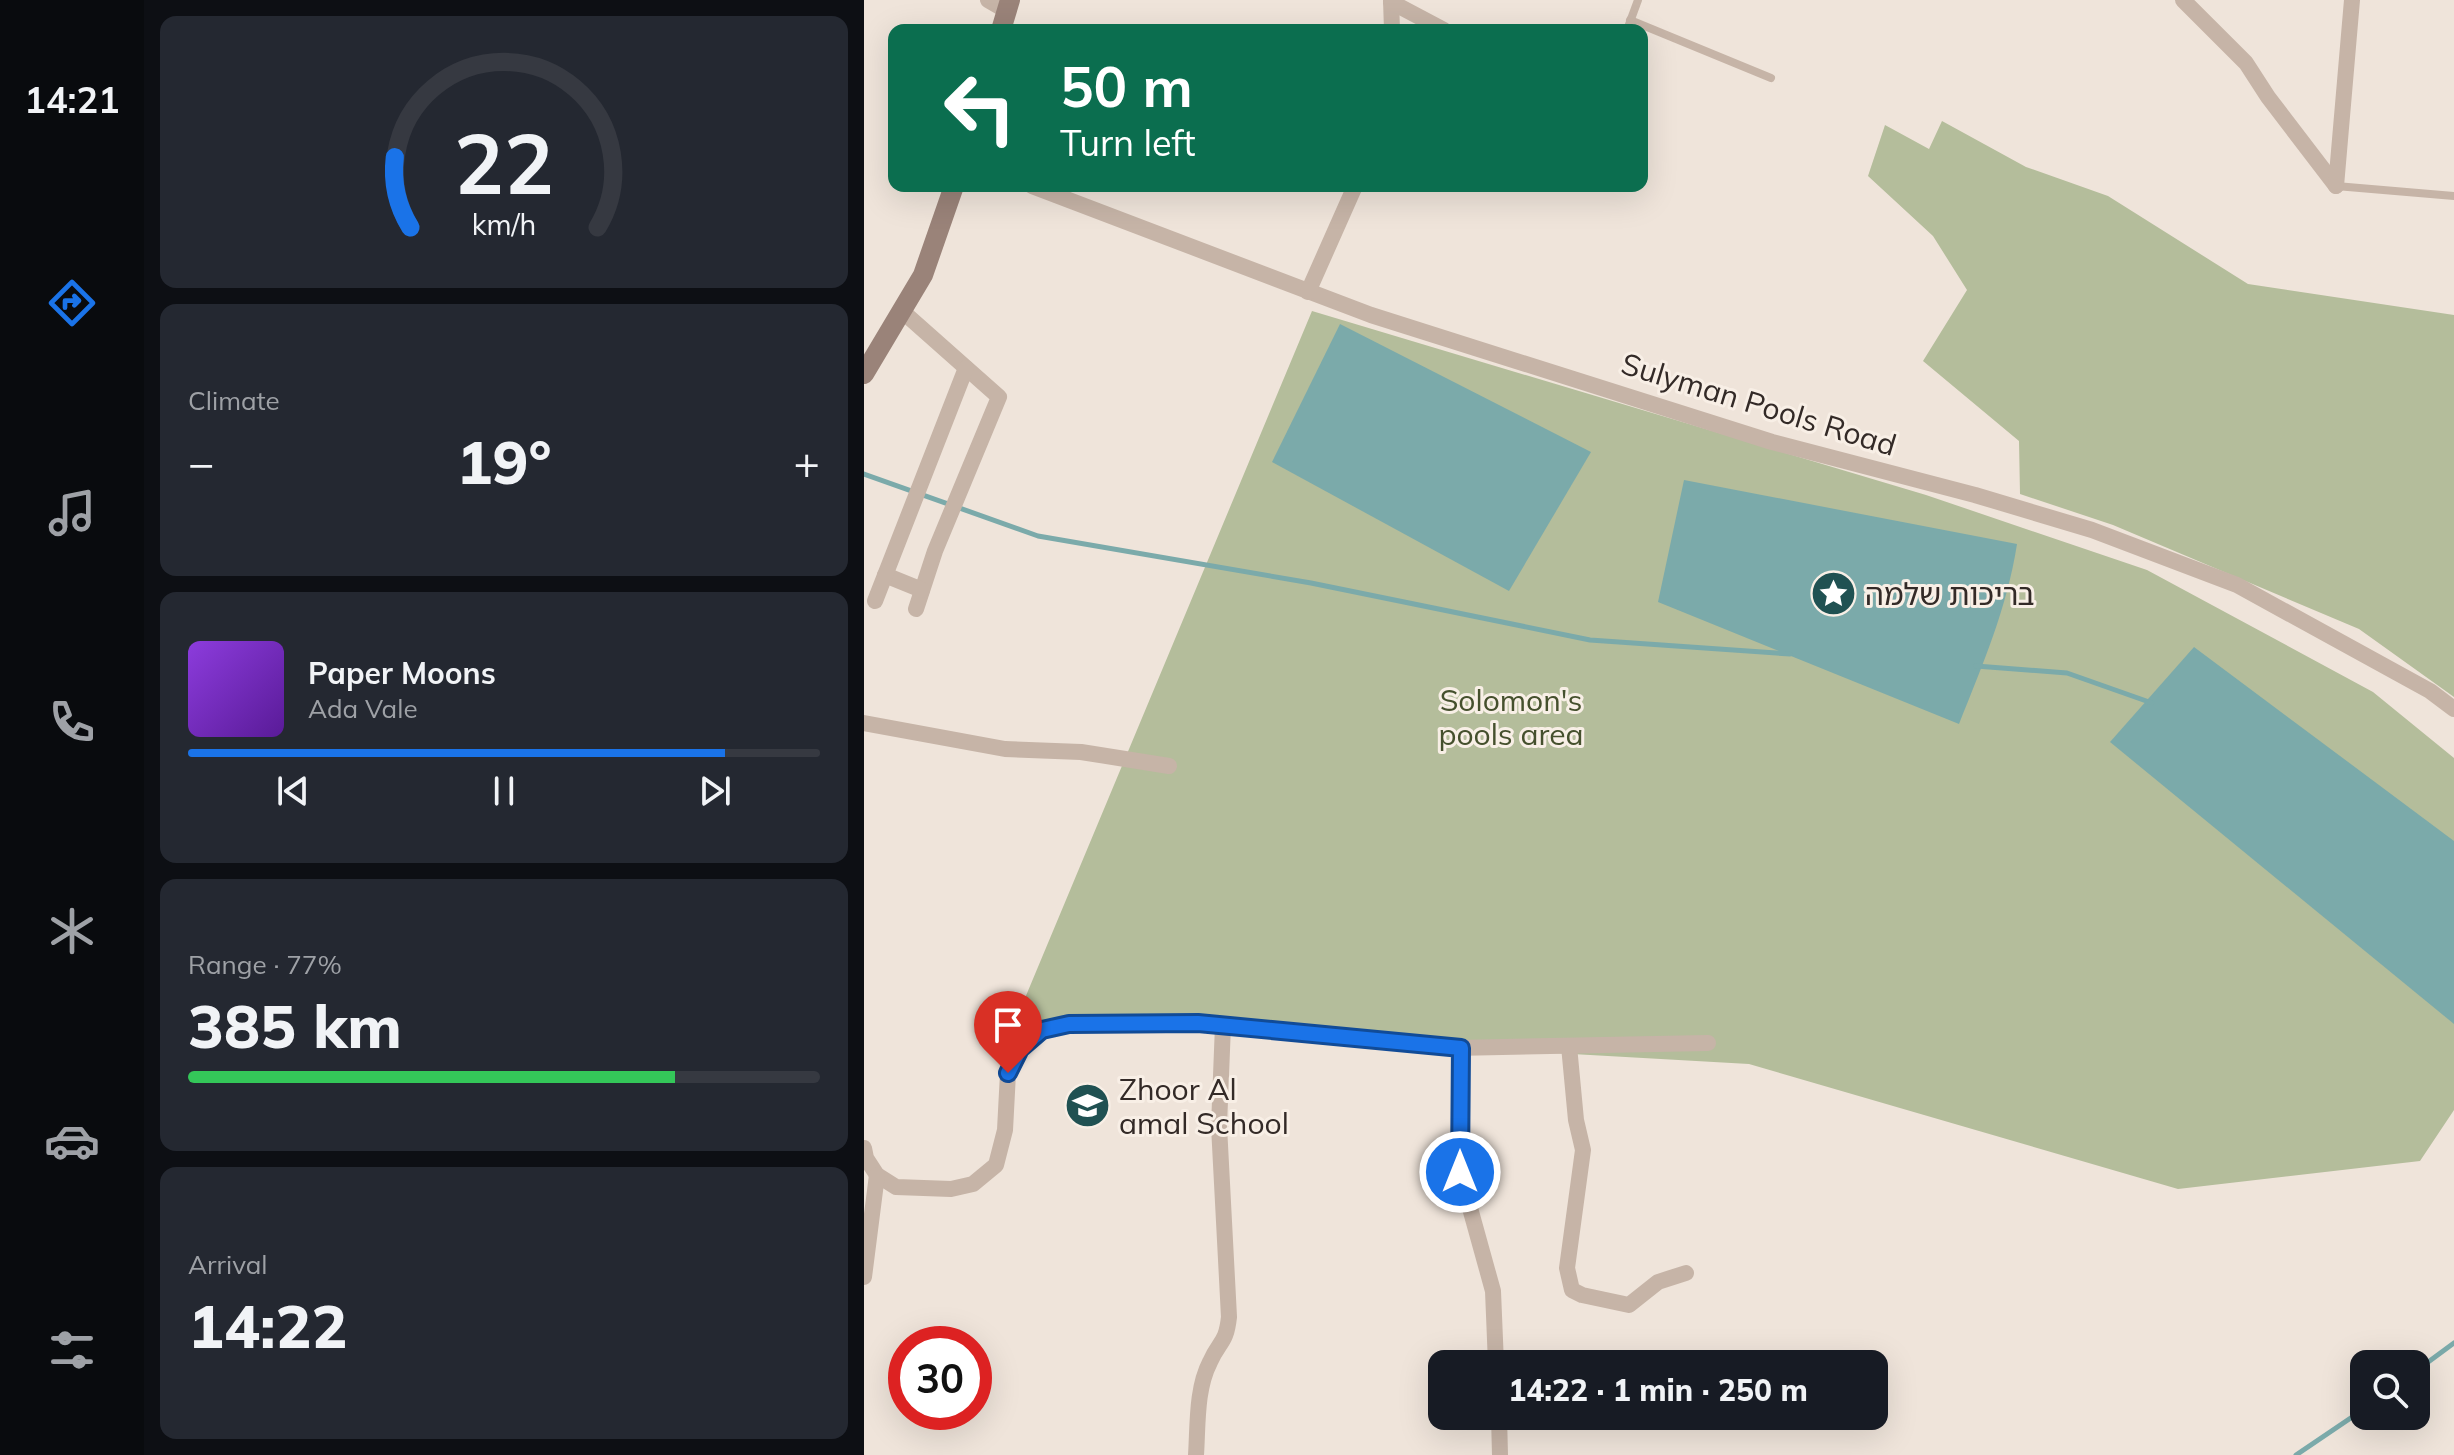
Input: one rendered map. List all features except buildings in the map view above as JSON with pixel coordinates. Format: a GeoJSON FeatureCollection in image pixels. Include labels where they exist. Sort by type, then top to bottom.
{"type":"FeatureCollection","features":[{"type":"Feature","properties":{"kind":"main road"},"geometry":{"type":"LineString","coordinates":[[864,374],[923,275],[952,192]]}},
{"type":"Feature","properties":{"kind":"street"},"geometry":{"type":"LineString","coordinates":[[988,0],[1006,14]]}},
{"type":"Feature","properties":{"kind":"street"},"geometry":{"type":"LineString","coordinates":[[2183,0],[2246,63],[2336,186]]}},
{"type":"Feature","properties":{"kind":"street"},"geometry":{"type":"LineString","coordinates":[[2336,186],[2352,0]]}},
{"type":"Feature","properties":{"kind":"street"},"geometry":{"type":"LineString","coordinates":[[1391,1],[1392,24]]}},
{"type":"Feature","properties":{"kind":"street"},"geometry":{"type":"LineString","coordinates":[[1391,1],[1433,24]]}},
{"type":"Feature","properties":{"kind":"street","name":"Sulyman Pools Road"},"geometry":{"type":"LineString","coordinates":[[1048,192],[1371,315],[1772,442],[1975,495],[2092,530],[2237,585],[2417,683],[2454,709]]}},
{"type":"Feature","properties":{"kind":"street"},"geometry":{"type":"LineString","coordinates":[[1308,292],[1352,192]]}},
{"type":"Feature","properties":{"kind":"street"},"geometry":{"type":"LineString","coordinates":[[902,311],[999,397],[935,551],[916,609]]}},
{"type":"Feature","properties":{"kind":"street"},"geometry":{"type":"LineString","coordinates":[[875,601],[966,368]]}},
{"type":"Feature","properties":{"kind":"street"},"geometry":{"type":"LineString","coordinates":[[885,575],[922,590]]}},
{"type":"Feature","properties":{"kind":"street"},"geometry":{"type":"LineString","coordinates":[[864,723],[1005,749],[1081,752],[1169,766]]}},
{"type":"Feature","properties":{"kind":"street"},"geometry":{"type":"LineString","coordinates":[[864,1148],[866,1158],[877,1175],[896,1187],[940,1190],[973,1184],[996,1165],[1005,1130],[1008,1073],[1020,1049],[1042,1030],[1069,1024],[1198,1023],[1461,1048],[1708,1043]]}},
{"type":"Feature","properties":{"kind":"street"},"geometry":{"type":"LineString","coordinates":[[1196,1455],[1200,1398],[1209,1362],[1227,1337],[1229,1317],[1219,1126],[1223,1025]]}},
{"type":"Feature","properties":{"kind":"street"},"geometry":{"type":"LineString","coordinates":[[1569,1046],[1576,1120],[1583,1150],[1567,1268],[1572,1290],[1629,1305],[1658,1282],[1686,1273]]}},
{"type":"Feature","properties":{"kind":"street"},"geometry":{"type":"LineString","coordinates":[[1461,1048],[1460,1172],[1493,1291],[1495,1350]]}},
{"type":"Feature","properties":{"kind":"street"},"geometry":{"type":"LineString","coordinates":[[864,1277],[877,1175]]}},
{"type":"Feature","properties":{"kind":"street"},"geometry":{"type":"LineString","coordinates":[[1499,1430],[1500,1455]]}},
{"type":"Feature","properties":{"kind":"lane"},"geometry":{"type":"LineString","coordinates":[[1629,24],[1638,0]]}},
{"type":"Feature","properties":{"kind":"lane"},"geometry":{"type":"LineString","coordinates":[[1630,20],[1640,24]]}},
{"type":"Feature","properties":{"kind":"lane"},"geometry":{"type":"LineString","coordinates":[[1648,27],[1771,78]]}},
{"type":"Feature","properties":{"kind":"lane"},"geometry":{"type":"LineString","coordinates":[[2336,186],[2454,196]]}},
{"type":"Feature","properties":{"kind":"green space"},"geometry":{"type":"Polygon","coordinates":[[[1942,121],[2026,167],[2108,196],[2248,284],[2454,315],[2454,697],[2359,629],[2113,525],[2020,494],[2019,441],[1923,361],[1967,290],[1933,236],[1868,176],[1885,125],[1929,149],[1942,121]]]}},
{"type":"Feature","properties":{"kind":"green space","name":"Solomon's pools area"},"geometry":{"type":"Polygon","coordinates":[[[1312,311],[1926,495],[2147,570],[2373,692],[2454,758],[2454,1110],[2420,1161],[2178,1189],[1749,1064],[1015,1022],[1312,311]]]}},
{"type":"Feature","properties":{"kind":"water"},"geometry":{"type":"Polygon","coordinates":[[[1340,324],[1591,452],[1509,591],[1272,462],[1340,324]]]}},
{"type":"Feature","properties":{"kind":"water","name":"בריכות שלמה"},"geometry":{"type":"Polygon","coordinates":[[[1684,480],[2017,544],[2001,613],[1959,724],[1658,602],[1684,480]]]}},
{"type":"Feature","properties":{"kind":"water"},"geometry":{"type":"Polygon","coordinates":[[[2194,647],[2454,841],[2454,1024],[2110,742],[2194,647]]]}},
{"type":"Feature","properties":{"kind":"waterway"},"geometry":{"type":"LineString","coordinates":[[864,474],[1038,536],[1311,583],[1590,640],[1790,654]]}},
{"type":"Feature","properties":{"kind":"waterway"},"geometry":{"type":"LineString","coordinates":[[1976,666],[2067,673],[2152,703]]}},
{"type":"Feature","properties":{"kind":"waterway"},"geometry":{"type":"LineString","coordinates":[[2430,1361],[2454,1343]]}},
{"type":"Feature","properties":{"kind":"waterway"},"geometry":{"type":"LineString","coordinates":[[2296,1455],[2350,1418]]}},
{"type":"Feature","properties":{"kind":"place","name":"בריכות שלמה"},"geometry":{"type":"Point","coordinates":[1834,594]}},
{"type":"Feature","properties":{"kind":"place","name":"Zhoor Al amal School"},"geometry":{"type":"Point","coordinates":[1088,1106]}},
{"type":"Feature","properties":{"kind":"route"},"geometry":{"type":"LineString","coordinates":[[1008,1073],[1020,1049],[1042,1030],[1069,1024],[1198,1023],[1461,1048],[1460,1172]]}}]}
